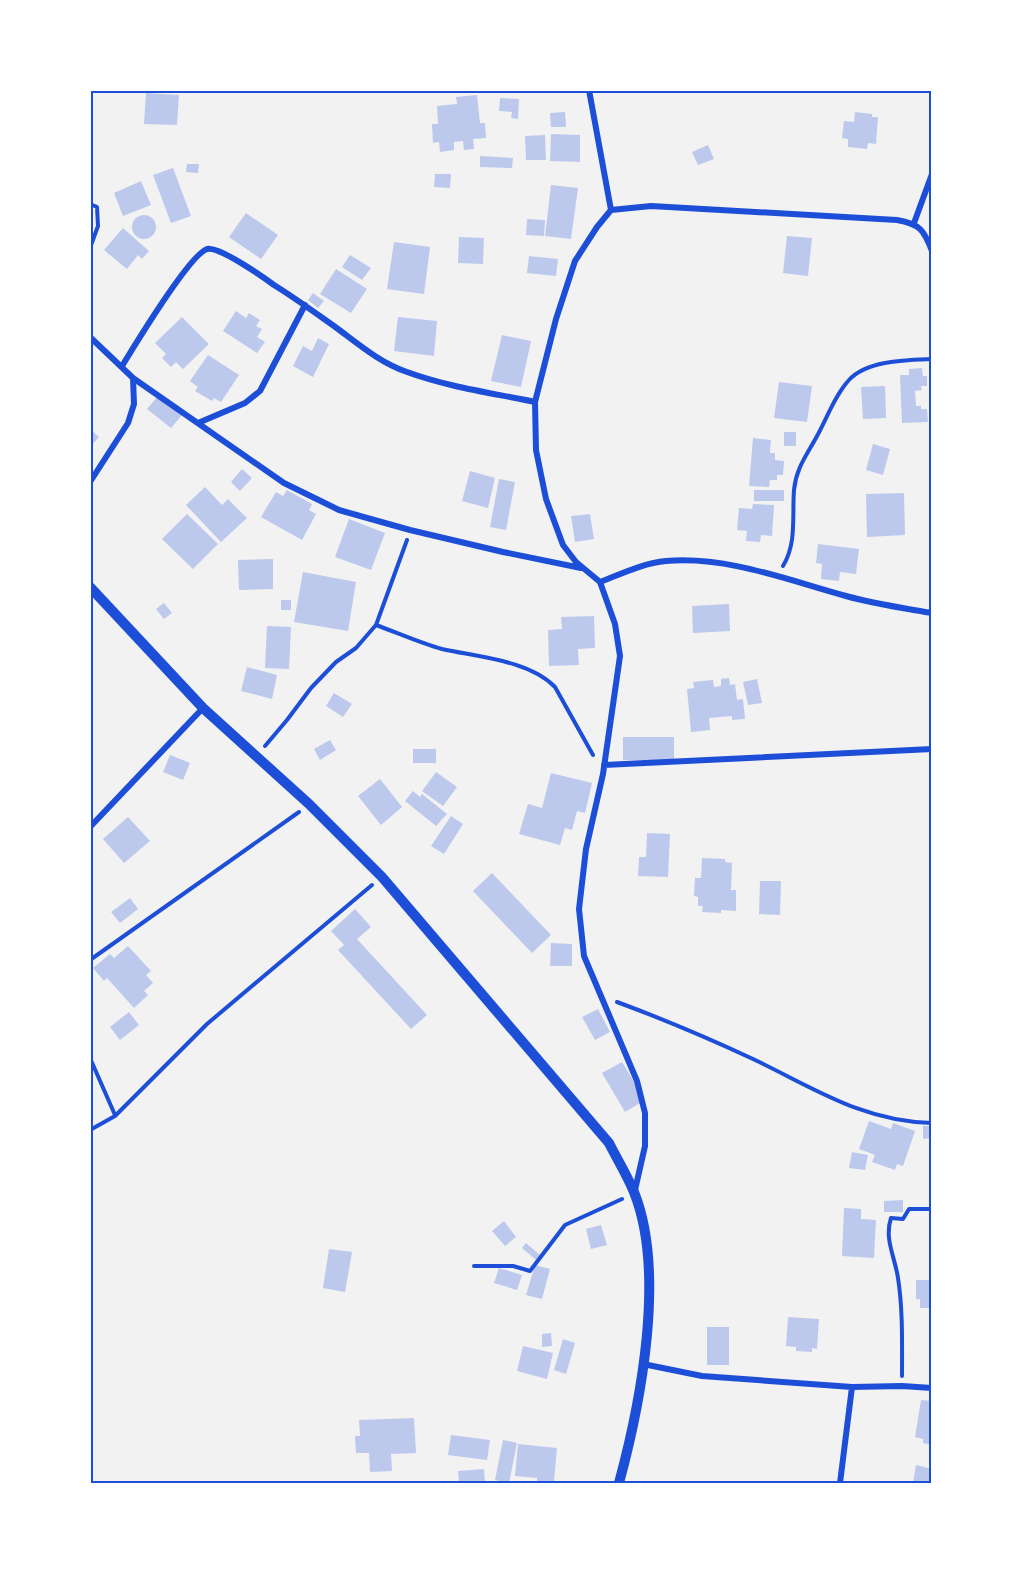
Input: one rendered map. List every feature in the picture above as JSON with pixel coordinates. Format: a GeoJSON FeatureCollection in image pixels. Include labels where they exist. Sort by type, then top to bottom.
{"type":"FeatureCollection","features":[{"type":"Feature","properties":{"kind":"street"},"geometry":{"type":"LineString","coordinates":[[589,90],[611,210]]}},
{"type":"Feature","properties":{"kind":"street"},"geometry":{"type":"LineString","coordinates":[[914,223],[932,174]]}},
{"type":"Feature","properties":{"kind":"street"},"geometry":{"type":"LineString","coordinates":[[634,1193],[645,1146],[645,1113],[637,1081],[599,996],[584,956],[579,909],[586,849],[603,774],[620,656],[615,624],[600,582],[576,562],[563,545],[546,499],[536,450],[535,402],[556,319],[576,261],[597,227],[611,210],[651,206],[914,223],[926,235],[932,251]]}},
{"type":"Feature","properties":{"kind":"street"},"geometry":{"type":"LineString","coordinates":[[122,366],[175,284],[198,255],[213,248],[305,305],[372,355],[405,372],[457,386],[535,402]]}},
{"type":"Feature","properties":{"kind":"street"},"geometry":{"type":"LineString","coordinates":[[198,423],[245,403],[260,391],[305,305]]}},
{"type":"Feature","properties":{"kind":"street"},"geometry":{"type":"LineString","coordinates":[[90,337],[134,378],[284,483],[313,499],[339,510],[410,530],[584,568]]}},
{"type":"Feature","properties":{"kind":"street"},"geometry":{"type":"LineString","coordinates":[[90,482],[128,423],[134,404],[134,378]]}},
{"type":"Feature","properties":{"kind":"street"},"geometry":{"type":"LineString","coordinates":[[600,582],[639,567],[665,561],[704,561],[778,575],[846,596],[932,613]]}},
{"type":"Feature","properties":{"kind":"street"},"geometry":{"type":"LineString","coordinates":[[90,587],[203,708],[309,804],[382,877],[609,1143],[634,1193],[643,1229],[649,1272],[649,1308],[643,1364],[631,1439],[619,1483]]}},
{"type":"Feature","properties":{"kind":"street"},"geometry":{"type":"LineString","coordinates":[[90,827],[203,708]]}},
{"type":"Feature","properties":{"kind":"street"},"geometry":{"type":"LineString","coordinates":[[604,765],[932,749]]}},
{"type":"Feature","properties":{"kind":"street"},"geometry":{"type":"LineString","coordinates":[[643,1364],[702,1376],[852,1387],[932,1388]]}},
{"type":"Feature","properties":{"kind":"street"},"geometry":{"type":"LineString","coordinates":[[840,1483],[852,1387]]}},
{"type":"Feature","properties":{"kind":"path"},"geometry":{"type":"LineString","coordinates":[[90,204],[97,207],[98,226],[90,248]]}},
{"type":"Feature","properties":{"kind":"path"},"geometry":{"type":"LineString","coordinates":[[778,575],[788,558],[793,538],[794,489],[799,467],[850,379],[865,370],[894,360],[932,359]]}},
{"type":"Feature","properties":{"kind":"path"},"geometry":{"type":"LineString","coordinates":[[256,756],[311,688],[336,662],[356,648],[376,625],[410,530]]}},
{"type":"Feature","properties":{"kind":"path"},"geometry":{"type":"LineString","coordinates":[[376,625],[440,648],[528,669],[546,678],[561,697],[603,774]]}},
{"type":"Feature","properties":{"kind":"path"},"geometry":{"type":"LineString","coordinates":[[90,960],[309,804]]}},
{"type":"Feature","properties":{"kind":"path"},"geometry":{"type":"LineString","coordinates":[[90,1130],[115,1116],[207,1024],[382,877]]}},
{"type":"Feature","properties":{"kind":"path"},"geometry":{"type":"LineString","coordinates":[[599,996],[668,1020],[754,1059],[836,1101],[867,1113],[907,1122],[932,1123]]}},
{"type":"Feature","properties":{"kind":"path"},"geometry":{"type":"LineString","coordinates":[[90,1058],[115,1116]]}},
{"type":"Feature","properties":{"kind":"path"},"geometry":{"type":"LineString","coordinates":[[474,1266],[513,1266],[530,1271],[565,1225],[634,1193]]}},
{"type":"Feature","properties":{"kind":"path"},"geometry":{"type":"LineString","coordinates":[[902,1386],[898,1276],[890,1248],[889,1227],[891,1218],[903,1219],[909,1209],[932,1209]]}},
{"type":"Feature","properties":{"kind":"building"},"geometry":{"type":"Polygon","coordinates":[[[488,90],[527,90],[527,92],[488,93],[488,90]]]}},
{"type":"Feature","properties":{"kind":"building"},"geometry":{"type":"Polygon","coordinates":[[[146,93],[179,95],[177,125],[144,124],[146,93]]]}},
{"type":"Feature","properties":{"kind":"building"},"geometry":{"type":"Polygon","coordinates":[[[477,95],[480,123],[485,123],[486,138],[473,139],[474,149],[464,150],[463,141],[454,142],[454,150],[440,152],[439,142],[433,143],[432,124],[438,124],[437,106],[457,104],[456,97],[477,95]]]}},
{"type":"Feature","properties":{"kind":"building"},"geometry":{"type":"Polygon","coordinates":[[[500,98],[519,99],[518,119],[511,118],[512,112],[499,111],[500,98]]]}},
{"type":"Feature","properties":{"kind":"building"},"geometry":{"type":"Polygon","coordinates":[[[565,112],[566,127],[551,127],[550,113],[565,112]]]}},
{"type":"Feature","properties":{"kind":"building"},"geometry":{"type":"Polygon","coordinates":[[[855,112],[878,117],[876,144],[868,143],[867,149],[848,147],[848,139],[842,138],[844,121],[854,122],[855,112]]]}},
{"type":"Feature","properties":{"kind":"building"},"geometry":{"type":"Polygon","coordinates":[[[551,134],[580,135],[580,162],[550,161],[551,134]]]}},
{"type":"Feature","properties":{"kind":"building"},"geometry":{"type":"Polygon","coordinates":[[[545,135],[546,160],[526,160],[525,136],[545,135]]]}},
{"type":"Feature","properties":{"kind":"building"},"geometry":{"type":"Polygon","coordinates":[[[708,145],[714,159],[698,165],[692,152],[708,145]]]}},
{"type":"Feature","properties":{"kind":"building"},"geometry":{"type":"Polygon","coordinates":[[[480,156],[513,158],[512,168],[480,167],[480,156]]]}},
{"type":"Feature","properties":{"kind":"building"},"geometry":{"type":"Polygon","coordinates":[[[187,164],[199,164],[198,173],[186,172],[187,164]]]}},
{"type":"Feature","properties":{"kind":"building"},"geometry":{"type":"Polygon","coordinates":[[[173,168],[191,216],[171,223],[153,175],[173,168]]]}},
{"type":"Feature","properties":{"kind":"building"},"geometry":{"type":"Polygon","coordinates":[[[435,174],[451,174],[450,188],[434,187],[435,174]]]}},
{"type":"Feature","properties":{"kind":"building"},"geometry":{"type":"Polygon","coordinates":[[[141,181],[151,205],[123,216],[114,193],[141,181]]]}},
{"type":"Feature","properties":{"kind":"building"},"geometry":{"type":"Polygon","coordinates":[[[551,185],[578,188],[571,239],[545,236],[551,185]]]}},
{"type":"Feature","properties":{"kind":"building"},"geometry":{"type":"Polygon","coordinates":[[[246,213],[278,235],[261,259],[229,237],[246,213]]]}},
{"type":"Feature","properties":{"kind":"building"},"geometry":{"type":"Polygon","coordinates":[[[144,215],[153,218],[156,227],[153,236],[144,239],[135,236],[132,227],[135,218],[144,215]]]}},
{"type":"Feature","properties":{"kind":"building"},"geometry":{"type":"Polygon","coordinates":[[[527,219],[545,220],[544,236],[526,235],[527,219]]]}},
{"type":"Feature","properties":{"kind":"building"},"geometry":{"type":"Polygon","coordinates":[[[123,228],[149,251],[142,259],[138,255],[127,269],[104,250],[123,228]]]}},
{"type":"Feature","properties":{"kind":"building"},"geometry":{"type":"Polygon","coordinates":[[[787,236],[812,238],[808,276],[783,273],[787,236]]]}},
{"type":"Feature","properties":{"kind":"building"},"geometry":{"type":"Polygon","coordinates":[[[459,237],[484,238],[483,264],[458,263],[459,237]]]}},
{"type":"Feature","properties":{"kind":"building"},"geometry":{"type":"Polygon","coordinates":[[[394,242],[430,247],[424,294],[387,289],[394,242]]]}},
{"type":"Feature","properties":{"kind":"building"},"geometry":{"type":"Polygon","coordinates":[[[350,255],[371,268],[362,280],[342,267],[350,255]]]}},
{"type":"Feature","properties":{"kind":"building"},"geometry":{"type":"Polygon","coordinates":[[[529,256],[558,259],[556,276],[527,273],[529,256]]]}},
{"type":"Feature","properties":{"kind":"building"},"geometry":{"type":"Polygon","coordinates":[[[336,269],[367,289],[351,313],[320,294],[336,269]]]}},
{"type":"Feature","properties":{"kind":"building"},"geometry":{"type":"Polygon","coordinates":[[[313,293],[324,301],[318,308],[308,300],[313,293]]]}},
{"type":"Feature","properties":{"kind":"building"},"geometry":{"type":"Polygon","coordinates":[[[236,311],[246,318],[249,313],[260,320],[256,326],[262,329],[257,337],[265,342],[257,353],[223,331],[236,311]]]}},
{"type":"Feature","properties":{"kind":"building"},"geometry":{"type":"Polygon","coordinates":[[[182,317],[209,344],[183,369],[176,362],[171,367],[162,358],[166,354],[155,343],[182,317]]]}},
{"type":"Feature","properties":{"kind":"building"},"geometry":{"type":"Polygon","coordinates":[[[398,317],[437,321],[434,356],[394,351],[398,317]]]}},
{"type":"Feature","properties":{"kind":"building"},"geometry":{"type":"Polygon","coordinates":[[[502,335],[531,341],[521,387],[491,381],[502,335]]]}},
{"type":"Feature","properties":{"kind":"building"},"geometry":{"type":"Polygon","coordinates":[[[318,338],[329,344],[313,377],[293,366],[303,346],[312,351],[318,338]]]}},
{"type":"Feature","properties":{"kind":"building"},"geometry":{"type":"Polygon","coordinates":[[[208,355],[239,375],[221,402],[214,398],[212,401],[195,391],[198,387],[190,381],[208,355]]]}},
{"type":"Feature","properties":{"kind":"building"},"geometry":{"type":"Polygon","coordinates":[[[922,368],[923,376],[927,376],[927,386],[921,386],[922,390],[915,391],[916,406],[927,409],[928,422],[902,423],[900,375],[909,375],[909,369],[922,368]]]}},
{"type":"Feature","properties":{"kind":"building"},"geometry":{"type":"Polygon","coordinates":[[[779,382],[812,386],[807,422],[774,418],[779,382]]]}},
{"type":"Feature","properties":{"kind":"building"},"geometry":{"type":"Polygon","coordinates":[[[885,386],[886,418],[863,419],[861,387],[885,386]]]}},
{"type":"Feature","properties":{"kind":"building"},"geometry":{"type":"Polygon","coordinates":[[[158,396],[182,415],[171,428],[147,409],[158,396]]]}},
{"type":"Feature","properties":{"kind":"building"},"geometry":{"type":"Polygon","coordinates":[[[90,429],[99,437],[90,447],[90,429]]]}},
{"type":"Feature","properties":{"kind":"building"},"geometry":{"type":"Polygon","coordinates":[[[784,432],[796,432],[796,446],[784,446],[784,432]]]}},
{"type":"Feature","properties":{"kind":"building"},"geometry":{"type":"Polygon","coordinates":[[[753,438],[771,440],[770,453],[775,453],[775,460],[784,461],[783,475],[777,475],[777,480],[770,480],[769,487],[749,486],[753,438]]]}},
{"type":"Feature","properties":{"kind":"building"},"geometry":{"type":"Polygon","coordinates":[[[873,444],[890,449],[883,475],[866,470],[873,444]]]}},
{"type":"Feature","properties":{"kind":"building"},"geometry":{"type":"Polygon","coordinates":[[[242,469],[252,478],[240,491],[231,482],[242,469]]]}},
{"type":"Feature","properties":{"kind":"building"},"geometry":{"type":"Polygon","coordinates":[[[470,471],[495,478],[488,508],[462,501],[470,471]]]}},
{"type":"Feature","properties":{"kind":"building"},"geometry":{"type":"Polygon","coordinates":[[[499,479],[515,482],[506,530],[490,527],[499,479]]]}},
{"type":"Feature","properties":{"kind":"building"},"geometry":{"type":"Polygon","coordinates":[[[205,487],[222,505],[228,499],[247,518],[221,542],[186,505],[205,487]]]}},
{"type":"Feature","properties":{"kind":"building"},"geometry":{"type":"Polygon","coordinates":[[[287,490],[312,504],[309,510],[316,514],[302,540],[261,517],[276,492],[283,496],[287,490]]]}},
{"type":"Feature","properties":{"kind":"building"},"geometry":{"type":"Polygon","coordinates":[[[754,490],[784,490],[784,501],[754,501],[754,490]]]}},
{"type":"Feature","properties":{"kind":"building"},"geometry":{"type":"Polygon","coordinates":[[[904,493],[905,535],[867,537],[866,494],[904,493]]]}},
{"type":"Feature","properties":{"kind":"building"},"geometry":{"type":"Polygon","coordinates":[[[753,504],[774,505],[772,536],[761,535],[760,542],[746,541],[747,531],[737,530],[739,508],[752,509],[753,504]]]}},
{"type":"Feature","properties":{"kind":"building"},"geometry":{"type":"Polygon","coordinates":[[[187,514],[218,544],[193,569],[162,539],[187,514]]]}},
{"type":"Feature","properties":{"kind":"building"},"geometry":{"type":"Polygon","coordinates":[[[590,514],[594,539],[575,542],[571,516],[590,514]]]}},
{"type":"Feature","properties":{"kind":"building"},"geometry":{"type":"Polygon","coordinates":[[[349,519],[385,533],[371,570],[335,557],[349,519]]]}},
{"type":"Feature","properties":{"kind":"building"},"geometry":{"type":"Polygon","coordinates":[[[818,544],[859,549],[856,574],[840,572],[839,581],[821,579],[822,564],[816,563],[818,544]]]}},
{"type":"Feature","properties":{"kind":"building"},"geometry":{"type":"Polygon","coordinates":[[[273,559],[273,589],[239,590],[238,560],[273,559]]]}},
{"type":"Feature","properties":{"kind":"building"},"geometry":{"type":"Polygon","coordinates":[[[303,572],[356,582],[348,631],[294,622],[303,572]]]}},
{"type":"Feature","properties":{"kind":"building"},"geometry":{"type":"Polygon","coordinates":[[[281,600],[291,600],[291,610],[281,610],[281,600]]]}},
{"type":"Feature","properties":{"kind":"building"},"geometry":{"type":"Polygon","coordinates":[[[164,603],[172,613],[164,619],[156,609],[164,603]]]}},
{"type":"Feature","properties":{"kind":"building"},"geometry":{"type":"Polygon","coordinates":[[[729,604],[730,631],[693,633],[692,606],[729,604]]]}},
{"type":"Feature","properties":{"kind":"building"},"geometry":{"type":"Polygon","coordinates":[[[594,616],[595,648],[578,649],[579,665],[549,666],[548,630],[562,629],[561,617],[594,616]]]}},
{"type":"Feature","properties":{"kind":"building"},"geometry":{"type":"Polygon","coordinates":[[[267,626],[291,627],[289,669],[265,668],[267,626]]]}},
{"type":"Feature","properties":{"kind":"building"},"geometry":{"type":"Polygon","coordinates":[[[247,667],[277,675],[272,699],[241,691],[247,667]]]}},
{"type":"Feature","properties":{"kind":"building"},"geometry":{"type":"Polygon","coordinates":[[[729,678],[730,685],[735,684],[737,700],[743,699],[745,719],[732,720],[732,716],[709,718],[710,730],[691,732],[687,689],[694,688],[693,682],[713,680],[714,687],[721,686],[721,679],[729,678]]]}},
{"type":"Feature","properties":{"kind":"building"},"geometry":{"type":"Polygon","coordinates":[[[757,679],[762,703],[748,705],[743,682],[757,679]]]}},
{"type":"Feature","properties":{"kind":"building"},"geometry":{"type":"Polygon","coordinates":[[[334,693],[352,704],[343,717],[326,706],[334,693]]]}},
{"type":"Feature","properties":{"kind":"building"},"geometry":{"type":"Polygon","coordinates":[[[623,737],[674,737],[674,760],[623,760],[623,737]]]}},
{"type":"Feature","properties":{"kind":"building"},"geometry":{"type":"Polygon","coordinates":[[[330,740],[336,750],[320,760],[314,749],[330,740]]]}},
{"type":"Feature","properties":{"kind":"building"},"geometry":{"type":"Polygon","coordinates":[[[413,749],[436,749],[436,763],[413,763],[413,749]]]}},
{"type":"Feature","properties":{"kind":"building"},"geometry":{"type":"Polygon","coordinates":[[[170,755],[190,763],[183,780],[163,772],[170,755]]]}},
{"type":"Feature","properties":{"kind":"building"},"geometry":{"type":"Polygon","coordinates":[[[436,772],[457,787],[443,806],[422,791],[436,772]]]}},
{"type":"Feature","properties":{"kind":"building"},"geometry":{"type":"Polygon","coordinates":[[[551,773],[592,783],[585,813],[577,811],[572,830],[565,828],[560,845],[519,834],[528,804],[542,808],[551,773]]]}},
{"type":"Feature","properties":{"kind":"building"},"geometry":{"type":"Polygon","coordinates":[[[380,779],[402,807],[381,825],[358,796],[380,779]]]}},
{"type":"Feature","properties":{"kind":"building"},"geometry":{"type":"Polygon","coordinates":[[[413,791],[420,797],[422,794],[447,814],[436,826],[405,801],[413,791]]]}},
{"type":"Feature","properties":{"kind":"building"},"geometry":{"type":"Polygon","coordinates":[[[451,816],[463,824],[444,854],[431,846],[451,816]]]}},
{"type":"Feature","properties":{"kind":"building"},"geometry":{"type":"Polygon","coordinates":[[[128,817],[150,841],[124,863],[103,839],[128,817]]]}},
{"type":"Feature","properties":{"kind":"building"},"geometry":{"type":"Polygon","coordinates":[[[647,833],[670,834],[668,877],[638,876],[639,857],[646,857],[647,833]]]}},
{"type":"Feature","properties":{"kind":"building"},"geometry":{"type":"Polygon","coordinates":[[[702,858],[725,859],[725,862],[732,863],[731,890],[736,890],[736,911],[702,912],[703,906],[698,906],[698,897],[694,896],[695,878],[701,878],[702,858]]]}},
{"type":"Feature","properties":{"kind":"building"},"geometry":{"type":"Polygon","coordinates":[[[492,873],[551,935],[532,953],[473,891],[492,873]]]}},
{"type":"Feature","properties":{"kind":"building"},"geometry":{"type":"Polygon","coordinates":[[[760,881],[781,881],[780,915],[759,914],[760,881]]]}},
{"type":"Feature","properties":{"kind":"building"},"geometry":{"type":"Polygon","coordinates":[[[130,898],[138,909],[120,923],[111,912],[130,898]]]}},
{"type":"Feature","properties":{"kind":"building"},"geometry":{"type":"Polygon","coordinates":[[[355,909],[371,927],[357,939],[427,1015],[411,1029],[338,950],[344,945],[331,931],[355,909]]]}},
{"type":"Feature","properties":{"kind":"building"},"geometry":{"type":"Polygon","coordinates":[[[551,943],[572,944],[572,966],[550,966],[551,943]]]}},
{"type":"Feature","properties":{"kind":"building"},"geometry":{"type":"Polygon","coordinates":[[[128,946],[151,971],[146,975],[153,983],[144,991],[148,995],[134,1008],[107,978],[104,981],[93,968],[110,954],[114,958],[128,946]]]}},
{"type":"Feature","properties":{"kind":"building"},"geometry":{"type":"Polygon","coordinates":[[[598,1009],[610,1032],[595,1040],[582,1017],[598,1009]]]}},
{"type":"Feature","properties":{"kind":"building"},"geometry":{"type":"Polygon","coordinates":[[[129,1012],[139,1025],[120,1040],[110,1027],[129,1012]]]}},
{"type":"Feature","properties":{"kind":"building"},"geometry":{"type":"Polygon","coordinates":[[[622,1062],[645,1100],[625,1112],[602,1073],[622,1062]]]}},
{"type":"Feature","properties":{"kind":"building"},"geometry":{"type":"Polygon","coordinates":[[[869,1121],[891,1129],[893,1123],[915,1131],[903,1166],[897,1164],[895,1170],[872,1162],[875,1155],[859,1149],[869,1121]]]}},
{"type":"Feature","properties":{"kind":"building"},"geometry":{"type":"Polygon","coordinates":[[[923,1126],[932,1126],[932,1138],[923,1139],[923,1126]]]}},
{"type":"Feature","properties":{"kind":"building"},"geometry":{"type":"Polygon","coordinates":[[[852,1152],[868,1155],[865,1170],[849,1168],[852,1152]]]}},
{"type":"Feature","properties":{"kind":"building"},"geometry":{"type":"Polygon","coordinates":[[[903,1200],[903,1212],[884,1212],[884,1201],[903,1200]]]}},
{"type":"Feature","properties":{"kind":"building"},"geometry":{"type":"Polygon","coordinates":[[[844,1208],[861,1209],[861,1219],[876,1220],[874,1258],[842,1256],[844,1208]]]}},
{"type":"Feature","properties":{"kind":"building"},"geometry":{"type":"Polygon","coordinates":[[[504,1221],[516,1237],[505,1246],[492,1231],[504,1221]]]}},
{"type":"Feature","properties":{"kind":"building"},"geometry":{"type":"Polygon","coordinates":[[[601,1225],[607,1245],[591,1249],[586,1229],[601,1225]]]}},
{"type":"Feature","properties":{"kind":"building"},"geometry":{"type":"Polygon","coordinates":[[[526,1243],[540,1255],[536,1260],[522,1248],[526,1243]]]}},
{"type":"Feature","properties":{"kind":"building"},"geometry":{"type":"Polygon","coordinates":[[[329,1249],[352,1252],[345,1292],[323,1288],[329,1249]]]}},
{"type":"Feature","properties":{"kind":"building"},"geometry":{"type":"Polygon","coordinates":[[[535,1265],[550,1269],[542,1299],[526,1295],[535,1265]]]}},
{"type":"Feature","properties":{"kind":"building"},"geometry":{"type":"Polygon","coordinates":[[[499,1268],[522,1275],[517,1290],[494,1283],[499,1268]]]}},
{"type":"Feature","properties":{"kind":"building"},"geometry":{"type":"Polygon","coordinates":[[[929,1268],[932,1268],[932,1308],[920,1308],[920,1299],[916,1299],[916,1280],[929,1280],[929,1268]]]}},
{"type":"Feature","properties":{"kind":"building"},"geometry":{"type":"Polygon","coordinates":[[[788,1317],[819,1319],[817,1349],[812,1348],[812,1352],[796,1351],[796,1347],[786,1346],[788,1317]]]}},
{"type":"Feature","properties":{"kind":"building"},"geometry":{"type":"Polygon","coordinates":[[[707,1327],[729,1327],[729,1365],[707,1365],[707,1327]]]}},
{"type":"Feature","properties":{"kind":"building"},"geometry":{"type":"Polygon","coordinates":[[[551,1333],[552,1346],[542,1347],[542,1334],[551,1333]]]}},
{"type":"Feature","properties":{"kind":"building"},"geometry":{"type":"Polygon","coordinates":[[[563,1339],[575,1343],[566,1374],[554,1370],[563,1339]]]}},
{"type":"Feature","properties":{"kind":"building"},"geometry":{"type":"Polygon","coordinates":[[[523,1346],[553,1353],[547,1379],[517,1371],[523,1346]]]}},
{"type":"Feature","properties":{"kind":"building"},"geometry":{"type":"Polygon","coordinates":[[[921,1400],[932,1401],[932,1445],[923,1443],[923,1439],[915,1437],[921,1400]]]}},
{"type":"Feature","properties":{"kind":"building"},"geometry":{"type":"Polygon","coordinates":[[[414,1418],[416,1453],[391,1454],[392,1471],[370,1472],[369,1453],[356,1453],[355,1436],[360,1436],[359,1420],[414,1418]]]}},
{"type":"Feature","properties":{"kind":"building"},"geometry":{"type":"Polygon","coordinates":[[[451,1435],[490,1440],[487,1460],[448,1455],[451,1435]]]}},
{"type":"Feature","properties":{"kind":"building"},"geometry":{"type":"Polygon","coordinates":[[[503,1440],[517,1443],[509,1483],[495,1480],[503,1440]]]}},
{"type":"Feature","properties":{"kind":"building"},"geometry":{"type":"Polygon","coordinates":[[[518,1444],[557,1448],[554,1481],[537,1483],[537,1478],[515,1476],[518,1444]]]}},
{"type":"Feature","properties":{"kind":"building"},"geometry":{"type":"Polygon","coordinates":[[[916,1465],[932,1469],[932,1483],[913,1483],[916,1465]]]}},
{"type":"Feature","properties":{"kind":"building"},"geometry":{"type":"Polygon","coordinates":[[[484,1469],[485,1483],[459,1483],[458,1471],[484,1469]]]}}]}
